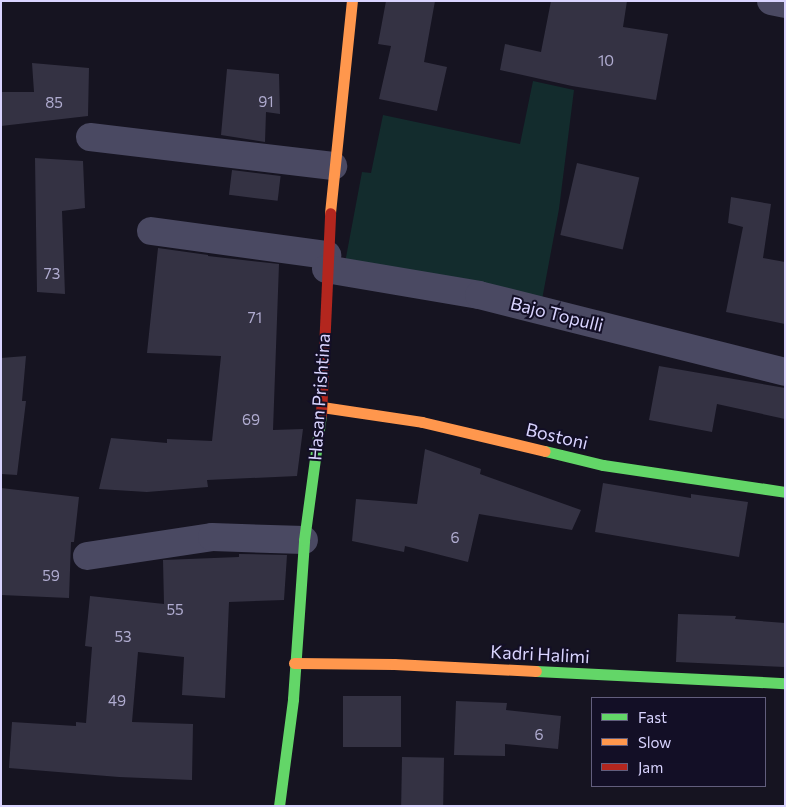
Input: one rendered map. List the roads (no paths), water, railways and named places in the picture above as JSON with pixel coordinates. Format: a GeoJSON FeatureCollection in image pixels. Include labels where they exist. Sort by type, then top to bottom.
{"type":"FeatureCollection","features":[{"type":"Feature","properties":{"kind":"street","name":"Hasan Prishtina"},"geometry":{"type":"LineString","coordinates":[[279,806],[293,699],[304,540],[322,407],[327,262],[333,166],[352,1]]}},
{"type":"Feature","properties":{"kind":"street"},"geometry":{"type":"LineString","coordinates":[[771,1],[785,4]]}},
{"type":"Feature","properties":{"kind":"street"},"geometry":{"type":"LineString","coordinates":[[90,138],[333,166]]}},
{"type":"Feature","properties":{"kind":"street"},"geometry":{"type":"LineString","coordinates":[[151,231],[327,262]]}},
{"type":"Feature","properties":{"kind":"street","name":"Bajo Topulli"},"geometry":{"type":"LineString","coordinates":[[327,262],[479,295],[785,372]]}},
{"type":"Feature","properties":{"kind":"street","name":"Bostoni"},"geometry":{"type":"LineString","coordinates":[[322,407],[422,422],[603,465],[785,492]]}},
{"type":"Feature","properties":{"kind":"street"},"geometry":{"type":"LineString","coordinates":[[87,556],[212,537],[304,540]]}},
{"type":"Feature","properties":{"kind":"street","name":"Kadri Halimi"},"geometry":{"type":"LineString","coordinates":[[294,663],[394,664],[785,683]]}}]}
